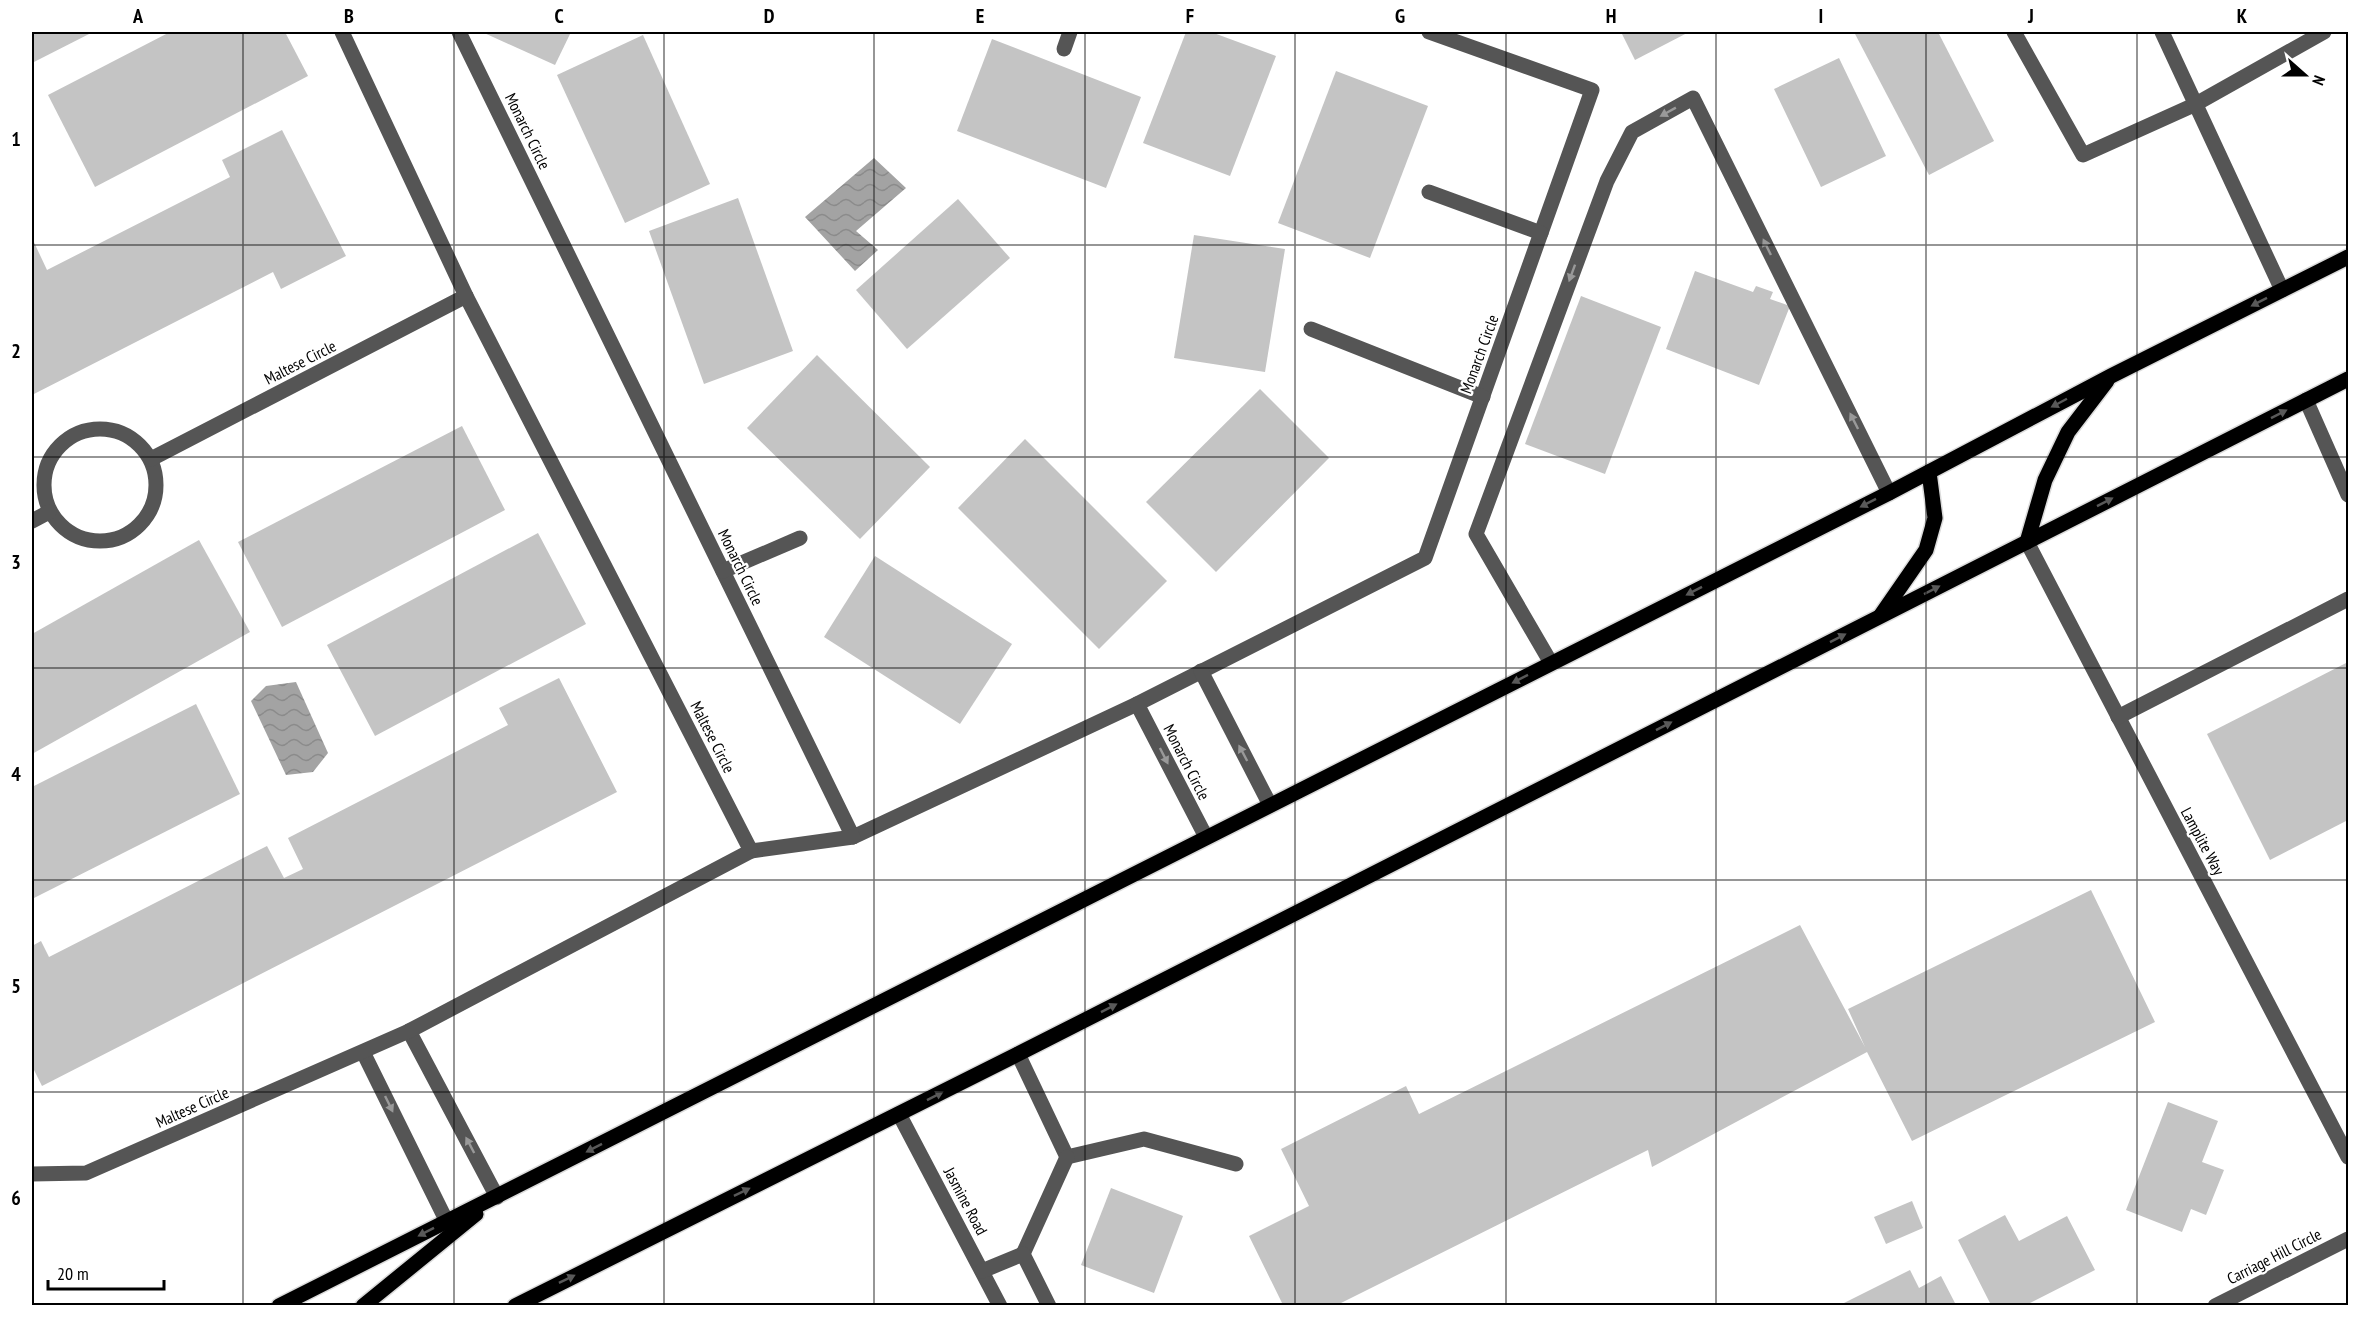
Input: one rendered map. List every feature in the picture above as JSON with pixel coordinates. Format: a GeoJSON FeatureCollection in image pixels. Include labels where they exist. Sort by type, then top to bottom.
{"type":"FeatureCollection","features":[{"type":"Feature","properties":{"kind":"main road"},"geometry":{"type":"LineString","coordinates":[[279,1305],[1889,493],[2111,376],[2349,257]]}},
{"type":"Feature","properties":{"kind":"main road"},"geometry":{"type":"LineString","coordinates":[[2026,542],[2045,480],[2068,432],[2111,376]]}},
{"type":"Feature","properties":{"kind":"main road"},"geometry":{"type":"LineString","coordinates":[[515,1305],[1018,1054],[2349,379]]}},
{"type":"Feature","properties":{"kind":"main road"},"geometry":{"type":"LineString","coordinates":[[1880,617],[1926,550],[1935,518],[1929,472]]}},
{"type":"Feature","properties":{"kind":"main road"},"geometry":{"type":"LineString","coordinates":[[363,1305],[497,1197]]}},
{"type":"Feature","properties":{"kind":"street","name":"Maltese Circle"},"geometry":{"type":"LineString","coordinates":[[32,1174],[86,1173],[409,1032],[751,851],[466,296],[342,32]]}},
{"type":"Feature","properties":{"kind":"street","name":"Monarch Circle"},"geometry":{"type":"LineString","coordinates":[[459,32],[853,837],[1137,704],[1425,558],[1592,90],[1429,32]]}},
{"type":"Feature","properties":{"kind":"street"},"geometry":{"type":"LineString","coordinates":[[1064,49],[1070,32]]}},
{"type":"Feature","properties":{"kind":"street"},"geometry":{"type":"LineString","coordinates":[[2014,32],[2084,155],[2194,105],[2324,32]]}},
{"type":"Feature","properties":{"kind":"street"},"geometry":{"type":"LineString","coordinates":[[2162,32],[2282,290]]}},
{"type":"Feature","properties":{"kind":"street"},"geometry":{"type":"LineString","coordinates":[[1551,663],[1476,534],[1607,181],[1632,132],[1693,98],[1889,493]]}},
{"type":"Feature","properties":{"kind":"street"},"geometry":{"type":"LineString","coordinates":[[1429,192],[1541,233]]}},
{"type":"Feature","properties":{"kind":"street","name":"Maltese Circle"},"geometry":{"type":"LineString","coordinates":[[151,459],[466,296]]}},
{"type":"Feature","properties":{"kind":"street"},"geometry":{"type":"LineString","coordinates":[[1311,329],[1483,397]]}},
{"type":"Feature","properties":{"kind":"street"},"geometry":{"type":"LineString","coordinates":[[2307,400],[2349,495]]}},
{"type":"Feature","properties":{"kind":"street"},"geometry":{"type":"LineString","coordinates":[[95,428],[117,431],[137,442],[151,459],[157,481],[154,502],[144,522],[126,536],[104,542],[82,540],[63,529],[49,512],[43,490],[46,468],[57,448],[74,435],[95,428]]}},
{"type":"Feature","properties":{"kind":"street"},"geometry":{"type":"LineString","coordinates":[[32,521],[49,512]]}},
{"type":"Feature","properties":{"kind":"street"},"geometry":{"type":"LineString","coordinates":[[723,571],[800,538]]}},
{"type":"Feature","properties":{"kind":"street","name":"Lamplite Way"},"geometry":{"type":"LineString","coordinates":[[2026,542],[2349,1157]]}},
{"type":"Feature","properties":{"kind":"street"},"geometry":{"type":"LineString","coordinates":[[2118,717],[2349,599]]}},
{"type":"Feature","properties":{"kind":"street"},"geometry":{"type":"LineString","coordinates":[[1201,671],[1270,805]]}},
{"type":"Feature","properties":{"kind":"street","name":"Monarch Circle"},"geometry":{"type":"LineString","coordinates":[[1137,704],[1206,837]]}},
{"type":"Feature","properties":{"kind":"street"},"geometry":{"type":"LineString","coordinates":[[751,851],[853,837]]}},
{"type":"Feature","properties":{"kind":"street"},"geometry":{"type":"LineString","coordinates":[[409,1032],[497,1197]]}},
{"type":"Feature","properties":{"kind":"street"},"geometry":{"type":"LineString","coordinates":[[363,1052],[447,1222]]}},
{"type":"Feature","properties":{"kind":"street"},"geometry":{"type":"LineString","coordinates":[[982,1271],[1023,1254],[1067,1157],[1018,1054]]}},
{"type":"Feature","properties":{"kind":"street","name":"Jasmine Road"},"geometry":{"type":"LineString","coordinates":[[899,1114],[1000,1305]]}},
{"type":"Feature","properties":{"kind":"street"},"geometry":{"type":"LineString","coordinates":[[1067,1157],[1144,1138],[1236,1164]]}},
{"type":"Feature","properties":{"kind":"street","name":"Carriage Hill Circle"},"geometry":{"type":"LineString","coordinates":[[2216,1305],[2349,1239]]}},
{"type":"Feature","properties":{"kind":"street"},"geometry":{"type":"LineString","coordinates":[[1023,1254],[1049,1305]]}},
{"type":"Feature","properties":{"kind":"water"},"geometry":{"type":"Polygon","coordinates":[[[874,158],[906,188],[856,231],[878,250],[855,271],[805,217],[874,158]]]}},
{"type":"Feature","properties":{"kind":"water"},"geometry":{"type":"Polygon","coordinates":[[[296,682],[328,753],[313,772],[286,775],[251,701],[266,686],[296,682]]]}},
{"type":"Feature","properties":{"kind":"building"},"geometry":{"type":"Polygon","coordinates":[[[32,32],[93,32],[32,63],[32,32]]]}},
{"type":"Feature","properties":{"kind":"building"},"geometry":{"type":"Polygon","coordinates":[[[170,32],[285,32],[308,76],[95,187],[48,95],[170,32]]]}},
{"type":"Feature","properties":{"kind":"building"},"geometry":{"type":"Polygon","coordinates":[[[482,32],[571,32],[555,65],[482,32]]]}},
{"type":"Feature","properties":{"kind":"building"},"geometry":{"type":"Polygon","coordinates":[[[1186,32],[1211,32],[1276,56],[1230,176],[1143,143],[1186,32]]]}},
{"type":"Feature","properties":{"kind":"building"},"geometry":{"type":"Polygon","coordinates":[[[1621,32],[1689,32],[1635,60],[1621,32]]]}},
{"type":"Feature","properties":{"kind":"building"},"geometry":{"type":"Polygon","coordinates":[[[1854,32],[1938,32],[1994,141],[1929,175],[1854,32]]]}},
{"type":"Feature","properties":{"kind":"building"},"geometry":{"type":"Polygon","coordinates":[[[643,35],[710,184],[625,223],[557,75],[643,35]]]}},
{"type":"Feature","properties":{"kind":"building"},"geometry":{"type":"Polygon","coordinates":[[[992,39],[1141,97],[1106,188],[957,131],[992,39]]]}},
{"type":"Feature","properties":{"kind":"building"},"geometry":{"type":"Polygon","coordinates":[[[1839,58],[1886,156],[1821,187],[1774,89],[1839,58]]]}},
{"type":"Feature","properties":{"kind":"building"},"geometry":{"type":"Polygon","coordinates":[[[1336,71],[1428,106],[1370,258],[1278,223],[1336,71]]]}},
{"type":"Feature","properties":{"kind":"building"},"geometry":{"type":"Polygon","coordinates":[[[282,130],[346,256],[281,289],[273,272],[32,395],[32,238],[47,270],[230,177],[222,160],[282,130]]]}},
{"type":"Feature","properties":{"kind":"building"},"geometry":{"type":"Polygon","coordinates":[[[738,198],[793,351],[704,384],[649,231],[738,198]]]}},
{"type":"Feature","properties":{"kind":"building"},"geometry":{"type":"Polygon","coordinates":[[[958,199],[1010,258],[907,349],[856,290],[958,199]]]}},
{"type":"Feature","properties":{"kind":"building"},"geometry":{"type":"Polygon","coordinates":[[[1194,235],[1285,249],[1265,372],[1174,358],[1194,235]]]}},
{"type":"Feature","properties":{"kind":"building"},"geometry":{"type":"Polygon","coordinates":[[[1695,271],[1753,292],[1756,286],[1773,292],[1770,299],[1790,306],[1759,385],[1666,349],[1695,271]]]}},
{"type":"Feature","properties":{"kind":"building"},"geometry":{"type":"Polygon","coordinates":[[[1581,296],[1661,327],[1605,474],[1525,444],[1581,296]]]}},
{"type":"Feature","properties":{"kind":"building"},"geometry":{"type":"Polygon","coordinates":[[[817,355],[930,467],[860,539],[747,428],[817,355]]]}},
{"type":"Feature","properties":{"kind":"building"},"geometry":{"type":"Polygon","coordinates":[[[1260,389],[1329,458],[1216,572],[1146,502],[1260,389]]]}},
{"type":"Feature","properties":{"kind":"building"},"geometry":{"type":"Polygon","coordinates":[[[462,426],[505,510],[282,627],[238,542],[462,426]]]}},
{"type":"Feature","properties":{"kind":"building"},"geometry":{"type":"Polygon","coordinates":[[[1025,439],[1167,581],[1099,649],[958,508],[1025,439]]]}},
{"type":"Feature","properties":{"kind":"building"},"geometry":{"type":"Polygon","coordinates":[[[538,533],[586,624],[375,736],[327,645],[538,533]]]}},
{"type":"Feature","properties":{"kind":"building"},"geometry":{"type":"Polygon","coordinates":[[[199,540],[250,632],[32,754],[32,634],[199,540]]]}},
{"type":"Feature","properties":{"kind":"building"},"geometry":{"type":"Polygon","coordinates":[[[875,556],[1012,644],[960,724],[824,637],[875,556]]]}},
{"type":"Feature","properties":{"kind":"building"},"geometry":{"type":"Polygon","coordinates":[[[2348,662],[2348,820],[2270,860],[2207,734],[2348,662]]]}},
{"type":"Feature","properties":{"kind":"building"},"geometry":{"type":"Polygon","coordinates":[[[559,678],[617,792],[42,1086],[32,1066],[32,946],[41,941],[49,957],[267,846],[284,878],[303,869],[288,838],[508,725],[499,708],[559,678]]]}},
{"type":"Feature","properties":{"kind":"building"},"geometry":{"type":"Polygon","coordinates":[[[196,704],[240,794],[32,899],[32,787],[196,704]]]}},
{"type":"Feature","properties":{"kind":"building"},"geometry":{"type":"Polygon","coordinates":[[[2091,890],[2155,1022],[1912,1141],[1867,1052],[1652,1167],[1648,1150],[1337,1305],[1283,1305],[1249,1236],[1309,1206],[1281,1149],[1406,1086],[1419,1114],[1800,925],[1865,1047],[1848,1009],[2091,890]]]}},
{"type":"Feature","properties":{"kind":"building"},"geometry":{"type":"Polygon","coordinates":[[[2168,1102],[2218,1121],[2202,1162],[2224,1170],[2206,1215],[2191,1209],[2182,1232],[2126,1210],[2168,1102]]]}},
{"type":"Feature","properties":{"kind":"building"},"geometry":{"type":"Polygon","coordinates":[[[1111,1188],[1183,1216],[1154,1293],[1081,1265],[1111,1188]]]}},
{"type":"Feature","properties":{"kind":"building"},"geometry":{"type":"Polygon","coordinates":[[[1912,1201],[1923,1228],[1886,1244],[1874,1217],[1912,1201]]]}},
{"type":"Feature","properties":{"kind":"building"},"geometry":{"type":"Polygon","coordinates":[[[2005,1215],[2019,1241],[2067,1216],[2095,1270],[2026,1305],[1991,1305],[1958,1240],[2005,1215]]]}},
{"type":"Feature","properties":{"kind":"building"},"geometry":{"type":"Polygon","coordinates":[[[1910,1270],[1919,1288],[1941,1276],[1956,1305],[1840,1305],[1910,1270]]]}}]}
